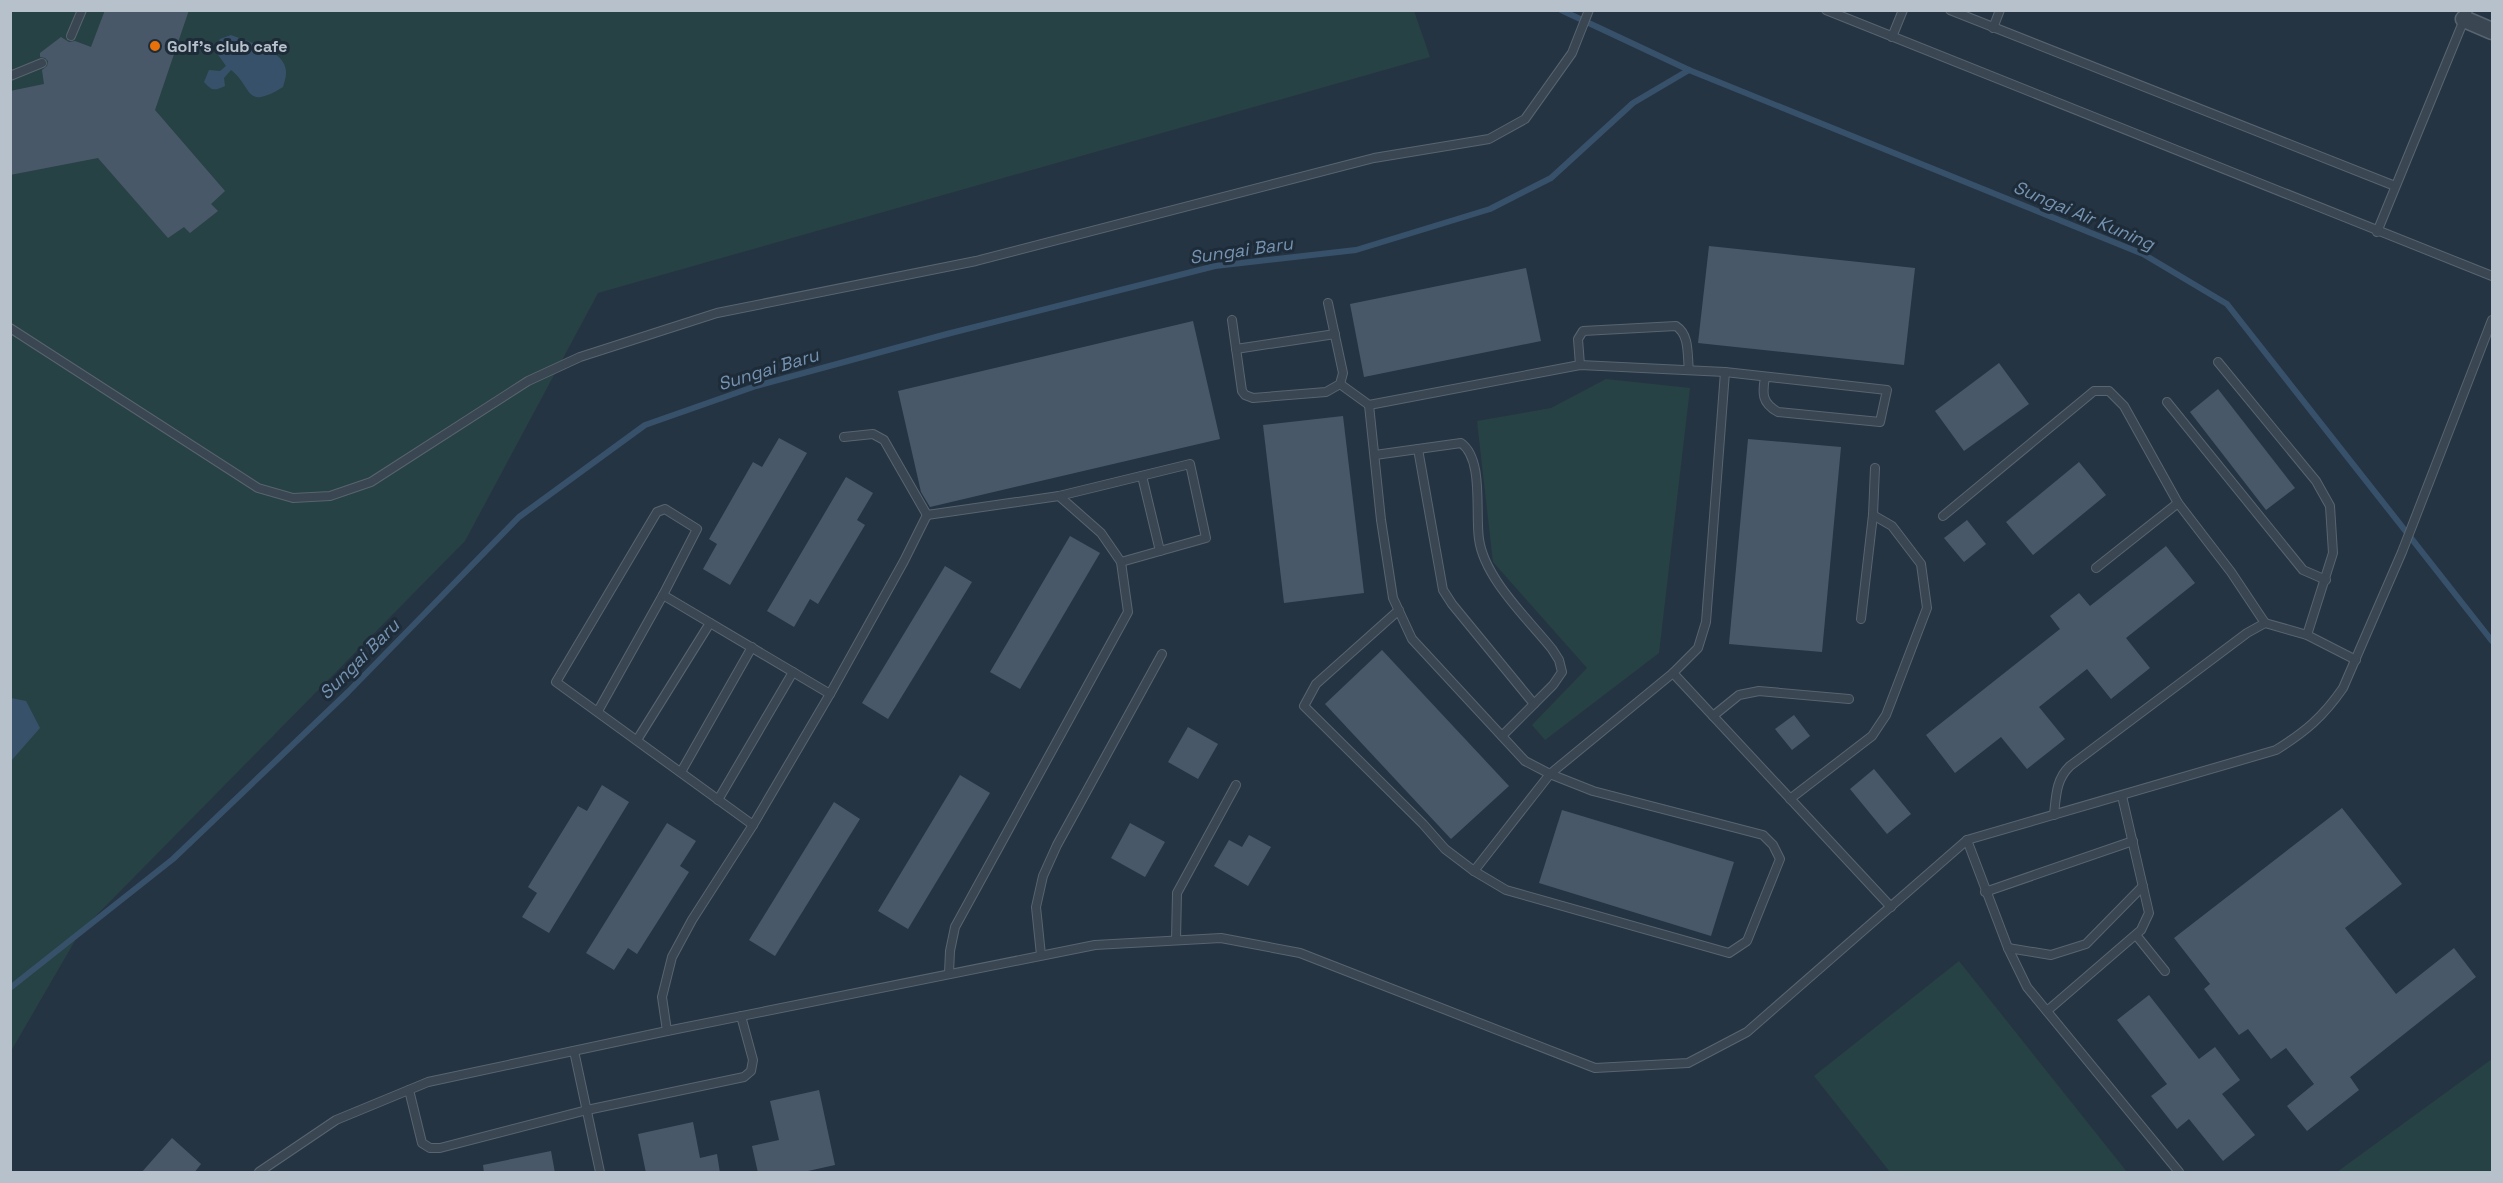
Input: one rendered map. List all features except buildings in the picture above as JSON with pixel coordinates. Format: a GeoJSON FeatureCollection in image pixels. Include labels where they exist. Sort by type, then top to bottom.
{"type":"FeatureCollection","features":[{"type":"Feature","properties":{"kind":"street"},"geometry":{"type":"LineString","coordinates":[[2466,15],[2493,32]]}},
{"type":"Feature","properties":{"kind":"lane"},"geometry":{"type":"LineString","coordinates":[[71,36],[82,10]]}},
{"type":"Feature","properties":{"kind":"lane"},"geometry":{"type":"LineString","coordinates":[[10,328],[258,488],[293,498],[330,496],[371,482],[528,381],[569,361],[717,313],[976,261],[1374,158],[1489,139],[1525,119],[1572,53],[1589,10]]}},
{"type":"Feature","properties":{"kind":"lane"},"geometry":{"type":"LineString","coordinates":[[1826,10],[2377,232],[2493,276]]}},
{"type":"Feature","properties":{"kind":"lane"},"geometry":{"type":"LineString","coordinates":[[1892,37],[1903,10]]}},
{"type":"Feature","properties":{"kind":"lane"},"geometry":{"type":"LineString","coordinates":[[1950,10],[2395,186]]}},
{"type":"Feature","properties":{"kind":"lane"},"geometry":{"type":"LineString","coordinates":[[1993,28],[2000,10]]}},
{"type":"Feature","properties":{"kind":"lane"},"geometry":{"type":"LineString","coordinates":[[2377,232],[2466,15]]}},
{"type":"Feature","properties":{"kind":"lane"},"geometry":{"type":"LineString","coordinates":[[10,76],[42,63]]}},
{"type":"Feature","properties":{"kind":"lane"},"geometry":{"type":"LineString","coordinates":[[1232,320],[1242,391],[1245,395],[1252,398],[1326,392],[1340,384],[1343,373],[1328,303]]}},
{"type":"Feature","properties":{"kind":"lane"},"geometry":{"type":"LineString","coordinates":[[259,1173],[336,1120],[428,1082],[949,973],[1095,945],[1221,938],[1300,952],[1595,1068],[1688,1063],[1747,1032],[1967,840],[2276,750],[2306,732],[2329,708],[2343,688],[2356,660],[2402,552],[2493,320]]}},
{"type":"Feature","properties":{"kind":"lane"},"geometry":{"type":"LineString","coordinates":[[1580,364],[1578,339],[1583,331],[1676,326],[1686,337],[1689,370]]}},
{"type":"Feature","properties":{"kind":"lane"},"geometry":{"type":"LineString","coordinates":[[1236,349],[1335,334]]}},
{"type":"Feature","properties":{"kind":"lane"},"geometry":{"type":"LineString","coordinates":[[2218,362],[2316,481],[2330,506],[2333,553],[2307,635]]}},
{"type":"Feature","properties":{"kind":"lane"},"geometry":{"type":"LineString","coordinates":[[1340,384],[1370,405],[1580,364],[1725,372],[1766,376],[1887,390],[1880,422],[1778,412],[1767,406],[1762,395],[1766,376]]}},
{"type":"Feature","properties":{"kind":"lane"},"geometry":{"type":"LineString","coordinates":[[1474,871],[1550,774],[1673,673],[1698,648],[1706,622],[1725,372]]}},
{"type":"Feature","properties":{"kind":"lane"},"geometry":{"type":"LineString","coordinates":[[1943,516],[2094,391],[2109,391],[2124,406],[2178,503],[2231,572],[2265,623],[2307,635],[2356,660]]}},
{"type":"Feature","properties":{"kind":"lane"},"geometry":{"type":"LineString","coordinates":[[2167,402],[2303,570],[2326,580]]}},
{"type":"Feature","properties":{"kind":"lane"},"geometry":{"type":"LineString","coordinates":[[1370,405],[1389,576],[1393,598],[1412,639],[1525,761],[1550,774],[1593,791],[1763,835],[1773,846],[1780,859],[1747,941],[1729,953],[1506,890],[1474,871],[1445,849],[1304,706],[1316,684],[1398,610]]}},
{"type":"Feature","properties":{"kind":"lane"},"geometry":{"type":"LineString","coordinates":[[844,437],[873,434],[884,440],[927,515]]}},
{"type":"Feature","properties":{"kind":"lane"},"geometry":{"type":"LineString","coordinates":[[1375,455],[1461,443],[1468,448],[1474,463],[1479,540],[1484,558],[1493,575],[1559,660],[1562,672],[1553,686],[1502,736]]}},
{"type":"Feature","properties":{"kind":"lane"},"geometry":{"type":"LineString","coordinates":[[1418,449],[1443,590],[1534,704]]}},
{"type":"Feature","properties":{"kind":"lane"},"geometry":{"type":"LineString","coordinates":[[927,515],[1059,496],[1190,464],[1206,538],[1121,562]]}},
{"type":"Feature","properties":{"kind":"lane"},"geometry":{"type":"LineString","coordinates":[[1861,619],[1874,515],[1875,468]]}},
{"type":"Feature","properties":{"kind":"lane"},"geometry":{"type":"LineString","coordinates":[[1142,476],[1160,551]]}},
{"type":"Feature","properties":{"kind":"lane"},"geometry":{"type":"LineString","coordinates":[[949,973],[950,951],[955,927],[1128,612],[1121,562],[1101,533],[1079,511],[1059,496]]}},
{"type":"Feature","properties":{"kind":"lane"},"geometry":{"type":"LineString","coordinates":[[2096,568],[2178,503]]}},
{"type":"Feature","properties":{"kind":"lane"},"geometry":{"type":"LineString","coordinates":[[598,711],[697,529],[665,509],[657,512],[556,682],[753,825]]}},
{"type":"Feature","properties":{"kind":"lane"},"geometry":{"type":"LineString","coordinates":[[668,1031],[662,997],[672,957],[692,920],[753,825],[830,694],[927,515]]}},
{"type":"Feature","properties":{"kind":"lane"},"geometry":{"type":"LineString","coordinates":[[1790,799],[1872,736],[1886,715],[1927,608],[1921,564],[1892,526],[1874,515]]}},
{"type":"Feature","properties":{"kind":"lane"},"geometry":{"type":"LineString","coordinates":[[663,595],[830,694]]}},
{"type":"Feature","properties":{"kind":"lane"},"geometry":{"type":"LineString","coordinates":[[637,740],[710,622]]}},
{"type":"Feature","properties":{"kind":"lane"},"geometry":{"type":"LineString","coordinates":[[2054,815],[2058,780],[2061,774],[2247,633],[2265,623]]}},
{"type":"Feature","properties":{"kind":"lane"},"geometry":{"type":"LineString","coordinates":[[681,772],[752,647]]}},
{"type":"Feature","properties":{"kind":"lane"},"geometry":{"type":"LineString","coordinates":[[1041,955],[1036,907],[1043,876],[1057,845],[1162,654]]}},
{"type":"Feature","properties":{"kind":"lane"},"geometry":{"type":"LineString","coordinates":[[718,800],[793,672]]}},
{"type":"Feature","properties":{"kind":"lane"},"geometry":{"type":"LineString","coordinates":[[1673,673],[1891,907]]}},
{"type":"Feature","properties":{"kind":"lane"},"geometry":{"type":"LineString","coordinates":[[1713,716],[1739,695],[1760,691],[1849,699]]}},
{"type":"Feature","properties":{"kind":"lane"},"geometry":{"type":"LineString","coordinates":[[1176,940],[1177,892],[1236,785]]}},
{"type":"Feature","properties":{"kind":"lane"},"geometry":{"type":"LineString","coordinates":[[2047,1011],[2136,935],[2149,913],[2122,796]]}},
{"type":"Feature","properties":{"kind":"lane"},"geometry":{"type":"LineString","coordinates":[[1967,840],[1985,892],[2027,987],[2179,1173]]}},
{"type":"Feature","properties":{"kind":"lane"},"geometry":{"type":"LineString","coordinates":[[1985,892],[2133,842]]}},
{"type":"Feature","properties":{"kind":"lane"},"geometry":{"type":"LineString","coordinates":[[2008,948],[2051,955],[2086,944],[2143,886]]}},
{"type":"Feature","properties":{"kind":"lane"},"geometry":{"type":"LineString","coordinates":[[2136,935],[2165,971]]}},
{"type":"Feature","properties":{"kind":"lane"},"geometry":{"type":"LineString","coordinates":[[409,1090],[422,1143],[430,1148],[440,1148],[587,1110],[744,1077],[750,1071],[753,1060],[741,1016]]}},
{"type":"Feature","properties":{"kind":"lane"},"geometry":{"type":"LineString","coordinates":[[574,1051],[600,1173]]}},
{"type":"Feature","properties":{"kind":"green space"},"geometry":{"type":"Polygon","coordinates":[[[11,11],[1414,11],[1430,57],[598,293],[465,541],[80,932],[11,1051],[11,11]]]}},
{"type":"Feature","properties":{"kind":"green space"},"geometry":{"type":"Polygon","coordinates":[[[1606,379],[1690,388],[1659,653],[1545,740],[1532,725],[1587,668],[1493,562],[1477,421],[1551,408],[1606,379]]]}},
{"type":"Feature","properties":{"kind":"green space"},"geometry":{"type":"Polygon","coordinates":[[[1959,961],[2127,1172],[1890,1172],[1814,1076],[1959,961]]]}},
{"type":"Feature","properties":{"kind":"green space"},"geometry":{"type":"Polygon","coordinates":[[[2492,1059],[2492,1172],[2337,1172],[2492,1059]]]}},
{"type":"Feature","properties":{"kind":"water"},"geometry":{"type":"Polygon","coordinates":[[[231,35],[265,48],[280,58],[285,65],[286,73],[283,87],[262,97],[255,97],[231,70],[224,78],[225,86],[211,89],[204,82],[209,70],[220,71],[226,66],[214,49],[220,39],[231,35]]]}},
{"type":"Feature","properties":{"kind":"water"},"geometry":{"type":"Polygon","coordinates":[[[11,698],[26,701],[40,728],[11,761],[11,698]]]}},
{"type":"Feature","properties":{"kind":"waterway","name":"Sungai Air Kuning"},"geometry":{"type":"LineString","coordinates":[[1561,10],[1689,70],[2143,254],[2227,304],[2492,641]]}},
{"type":"Feature","properties":{"kind":"waterway","name":"Sungai Baru"},"geometry":{"type":"LineString","coordinates":[[10,988],[173,859],[348,692],[519,517],[645,425],[756,386],[947,334],[1215,266],[1356,250],[1490,209],[1551,178],[1633,103],[1689,70]]}},
{"type":"Feature","properties":{"kind":"place","name":"Golf's club cafe"},"geometry":{"type":"Point","coordinates":[155,46]}}]}
